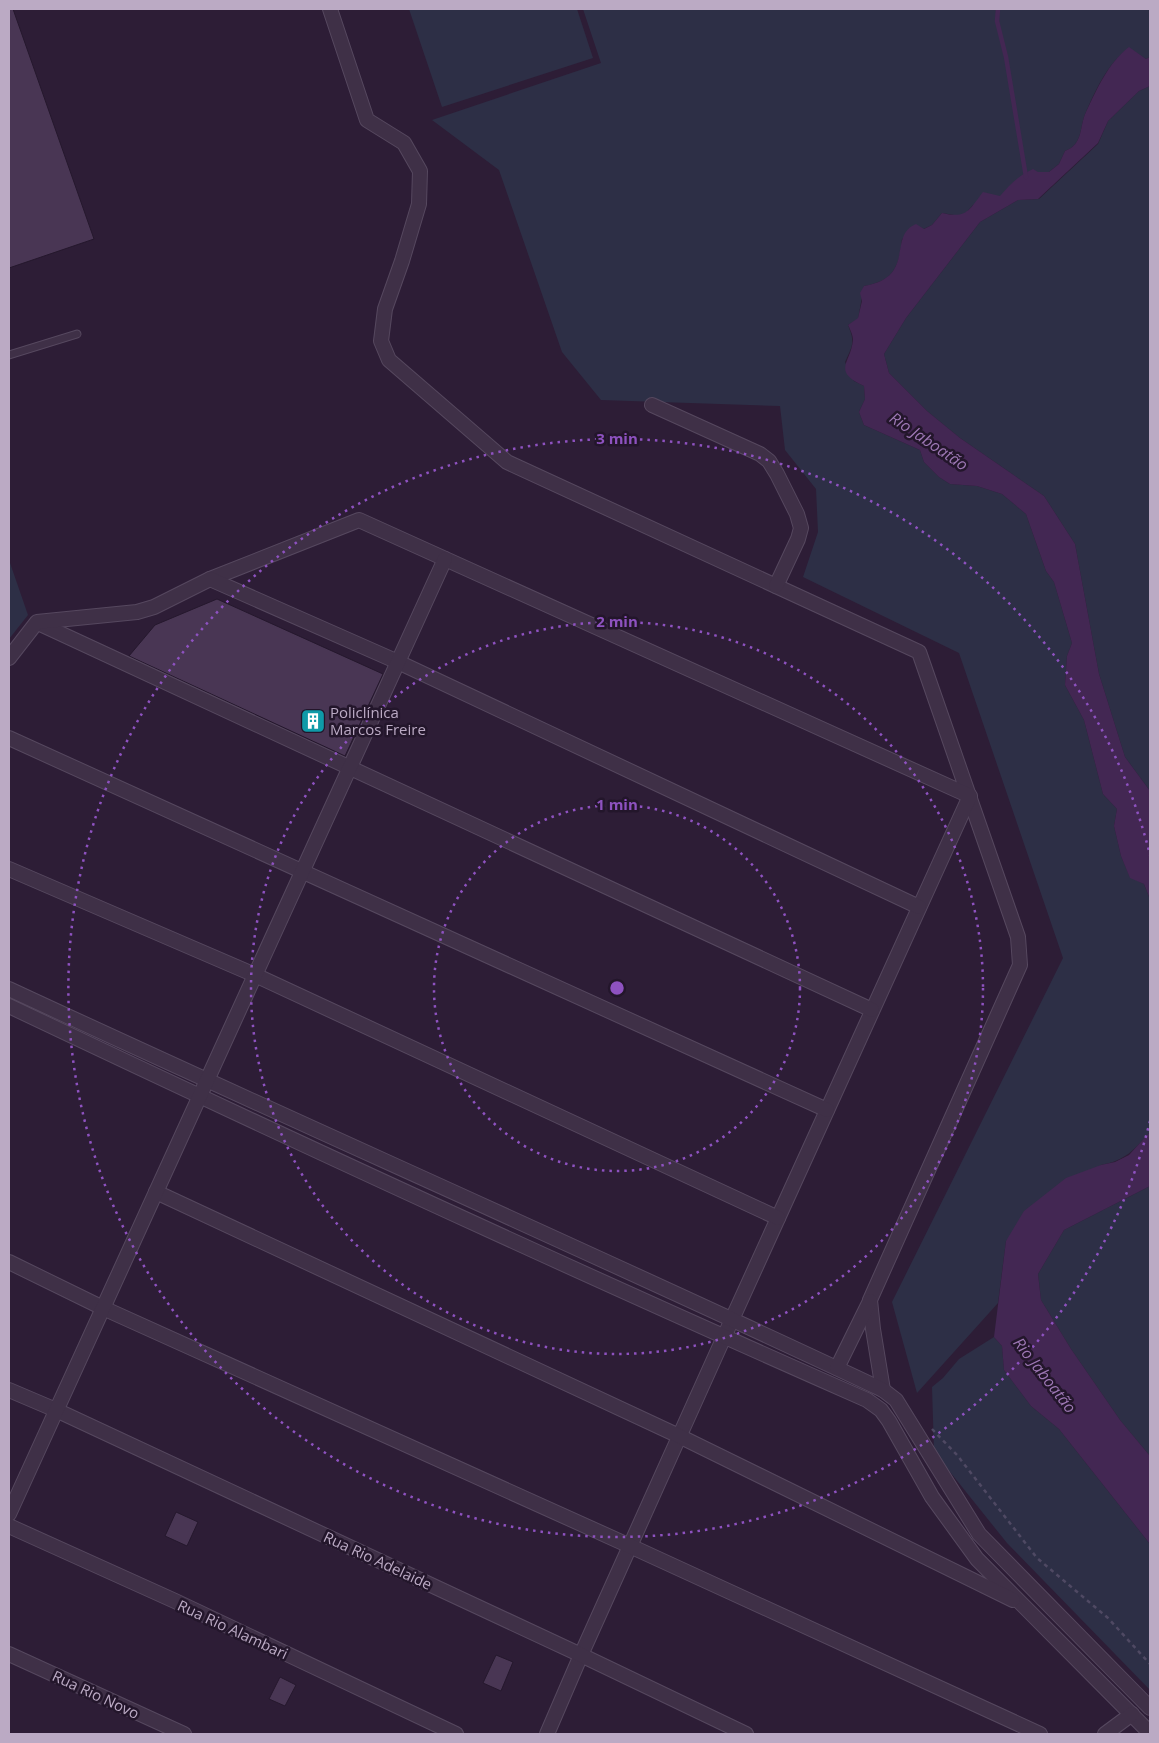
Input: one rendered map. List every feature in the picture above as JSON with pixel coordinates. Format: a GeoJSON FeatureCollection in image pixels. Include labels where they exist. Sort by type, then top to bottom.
{"type":"FeatureCollection","features":[{"type":"Feature","properties":{"kind":"street"},"geometry":{"type":"LineString","coordinates":[[330,9],[367,120],[404,143],[420,171],[419,204],[385,309],[381,341],[389,360],[507,462],[919,652],[1018,937],[1020,965],[870,1300],[837,1368]]}},
{"type":"Feature","properties":{"kind":"street"},"geometry":{"type":"LineString","coordinates":[[652,405],[760,454],[769,462],[798,514],[802,528],[776,586]]}},
{"type":"Feature","properties":{"kind":"street"},"geometry":{"type":"LineString","coordinates":[[9,658],[37,622],[137,612],[154,608],[210,579],[359,520],[970,796]]}},
{"type":"Feature","properties":{"kind":"street"},"geometry":{"type":"LineString","coordinates":[[9,1514],[445,559]]}},
{"type":"Feature","properties":{"kind":"street"},"geometry":{"type":"LineString","coordinates":[[210,579],[398,662],[919,907]]}},
{"type":"Feature","properties":{"kind":"street"},"geometry":{"type":"LineString","coordinates":[[37,622],[872,1010]]}},
{"type":"Feature","properties":{"kind":"street"},"geometry":{"type":"LineString","coordinates":[[9,738],[828,1110]]}},
{"type":"Feature","properties":{"kind":"street"},"geometry":{"type":"LineString","coordinates":[[547,1734],[679,1436],[970,796]]}},
{"type":"Feature","properties":{"kind":"street"},"geometry":{"type":"LineString","coordinates":[[9,869],[255,975],[778,1218]]}},
{"type":"Feature","properties":{"kind":"street"},"geometry":{"type":"LineString","coordinates":[[9,988],[207,1081],[732,1319],[883,1390],[896,1400],[979,1534],[1150,1708]]}},
{"type":"Feature","properties":{"kind":"street"},"geometry":{"type":"LineString","coordinates":[[9,1006],[199,1097],[724,1337],[867,1400],[881,1410],[890,1421],[932,1497],[977,1559],[1150,1733]]}},
{"type":"Feature","properties":{"kind":"street"},"geometry":{"type":"LineString","coordinates":[[156,1192],[679,1436],[1021,1604]]}},
{"type":"Feature","properties":{"kind":"street"},"geometry":{"type":"LineString","coordinates":[[9,1262],[103,1308],[1040,1734]]}},
{"type":"Feature","properties":{"kind":"street"},"geometry":{"type":"LineString","coordinates":[[870,1300],[883,1390]]}},
{"type":"Feature","properties":{"kind":"street","name":"Rua Rio Adelaide"},"geometry":{"type":"LineString","coordinates":[[9,1390],[56,1410],[581,1655],[746,1734]]}},
{"type":"Feature","properties":{"kind":"street","name":"Rua Rio Alambari"},"geometry":{"type":"LineString","coordinates":[[9,1526],[175,1601],[456,1734]]}},
{"type":"Feature","properties":{"kind":"street","name":"Rua Rio Novo"},"geometry":{"type":"LineString","coordinates":[[9,1654],[184,1734]]}},
{"type":"Feature","properties":{"kind":"street"},"geometry":{"type":"LineString","coordinates":[[1105,1734],[1132,1714]]}},
{"type":"Feature","properties":{"kind":"lane"},"geometry":{"type":"LineString","coordinates":[[9,355],[77,334]]}},
{"type":"Feature","properties":{"kind":"path"},"geometry":{"type":"LineString","coordinates":[[926,1423],[958,1455],[1036,1558],[1108,1618],[1150,1664]]}},
{"type":"Feature","properties":{"kind":"shaded area"},"geometry":{"type":"Polygon","coordinates":[[[409,9],[577,9],[593,58],[442,107],[409,9]]]}},
{"type":"Feature","properties":{"kind":"shaded area"},"geometry":{"type":"Polygon","coordinates":[[[583,9],[1150,9],[1150,57],[1146,59],[1129,48],[1115,61],[1103,77],[1094,94],[1084,117],[1078,139],[1071,148],[1065,151],[1059,164],[1049,172],[1038,172],[1000,197],[973,205],[965,214],[960,216],[942,213],[932,225],[902,239],[897,265],[882,280],[864,286],[858,319],[848,325],[852,336],[852,344],[845,362],[854,381],[864,386],[865,399],[859,412],[864,425],[920,450],[924,462],[939,477],[950,484],[977,486],[1002,494],[1026,514],[1046,571],[1054,582],[1072,643],[1067,656],[1065,685],[1084,720],[1103,794],[1117,809],[1114,826],[1121,856],[1130,877],[1144,884],[1150,899],[1150,1132],[1129,1153],[1110,1163],[1101,1165],[1006,1241],[998,1303],[917,1393],[892,1302],[1063,958],[959,653],[803,577],[818,532],[816,489],[785,450],[780,406],[601,400],[562,352],[499,170],[432,120],[601,63],[583,9]]]}},
{"type":"Feature","properties":{"kind":"shaded area"},"geometry":{"type":"Polygon","coordinates":[[[1150,86],[1150,791],[1125,757],[1099,674],[1075,544],[1044,496],[960,438],[927,411],[889,373],[884,354],[906,318],[980,222],[1018,200],[1039,199],[1098,144],[1108,121],[1139,91],[1150,86]]]}},
{"type":"Feature","properties":{"kind":"shaded area"},"geometry":{"type":"Polygon","coordinates":[[[9,560],[28,615],[9,639],[9,560]]]}},
{"type":"Feature","properties":{"kind":"shaded area"},"geometry":{"type":"Polygon","coordinates":[[[1150,1186],[1150,1456],[1120,1420],[1071,1349],[1041,1300],[1038,1274],[1064,1230],[1150,1186]]]}},
{"type":"Feature","properties":{"kind":"shaded area"},"geometry":{"type":"Polygon","coordinates":[[[994,1337],[1002,1346],[1004,1370],[1031,1406],[1059,1429],[1150,1544],[1150,1690],[1007,1543],[934,1452],[932,1387],[943,1378],[959,1359],[994,1337]]]}},
{"type":"Feature","properties":{"kind":"water","name":"Rio Jaboatão"},"geometry":{"type":"Polygon","coordinates":[[[1129,47],[1146,59],[1150,57],[1150,86],[1139,91],[1108,121],[1098,143],[1038,199],[1018,200],[980,222],[906,318],[884,354],[889,373],[927,411],[960,438],[1044,496],[1075,544],[1099,674],[1125,757],[1150,791],[1150,899],[1144,884],[1130,878],[1121,856],[1114,826],[1117,809],[1103,794],[1084,720],[1065,685],[1067,656],[1072,643],[1054,582],[1046,571],[1026,514],[1002,494],[977,486],[950,484],[939,477],[924,462],[920,450],[864,425],[859,412],[865,399],[864,386],[854,381],[845,371],[853,340],[848,325],[858,318],[862,301],[860,293],[864,286],[880,281],[890,274],[896,266],[903,237],[908,230],[916,224],[924,229],[932,225],[942,213],[957,215],[967,212],[983,192],[1000,196],[1023,174],[1033,169],[1038,172],[1049,172],[1059,164],[1065,151],[1071,148],[1078,139],[1086,112],[1104,77],[1115,61],[1129,47]]]}},
{"type":"Feature","properties":{"kind":"water","name":"Rio Jaboatão"},"geometry":{"type":"Polygon","coordinates":[[[1150,1132],[1150,1186],[1064,1230],[1038,1274],[1041,1300],[1071,1349],[1120,1420],[1150,1456],[1150,1544],[1059,1429],[1031,1406],[1004,1370],[1002,1346],[994,1337],[1006,1241],[1024,1211],[1066,1178],[1115,1162],[1129,1155],[1150,1132]]]}},
{"type":"Feature","properties":{"kind":"building"},"geometry":{"type":"Polygon","coordinates":[[[9,9],[13,9],[94,239],[9,268],[9,9]]]}},
{"type":"Feature","properties":{"kind":"building","name":"Policlínica Marcos Freire"},"geometry":{"type":"Polygon","coordinates":[[[217,599],[383,674],[345,756],[129,656],[155,625],[217,599]]]}},
{"type":"Feature","properties":{"kind":"building"},"geometry":{"type":"Polygon","coordinates":[[[176,1512],[198,1522],[187,1546],[165,1536],[176,1512]]]}},
{"type":"Feature","properties":{"kind":"building"},"geometry":{"type":"Polygon","coordinates":[[[496,1655],[513,1662],[501,1691],[483,1683],[496,1655]]]}},
{"type":"Feature","properties":{"kind":"building"},"geometry":{"type":"Polygon","coordinates":[[[280,1677],[296,1685],[285,1706],[269,1699],[280,1677]]]}},
{"type":"Feature","properties":{"kind":"waterway"},"geometry":{"type":"LineString","coordinates":[[998,9],[997,21],[1006,57],[1026,177]]}},
{"type":"Feature","properties":{"kind":"place","name":"Policlínica Marcos Freire"},"geometry":{"type":"Point","coordinates":[313,721]}}]}
